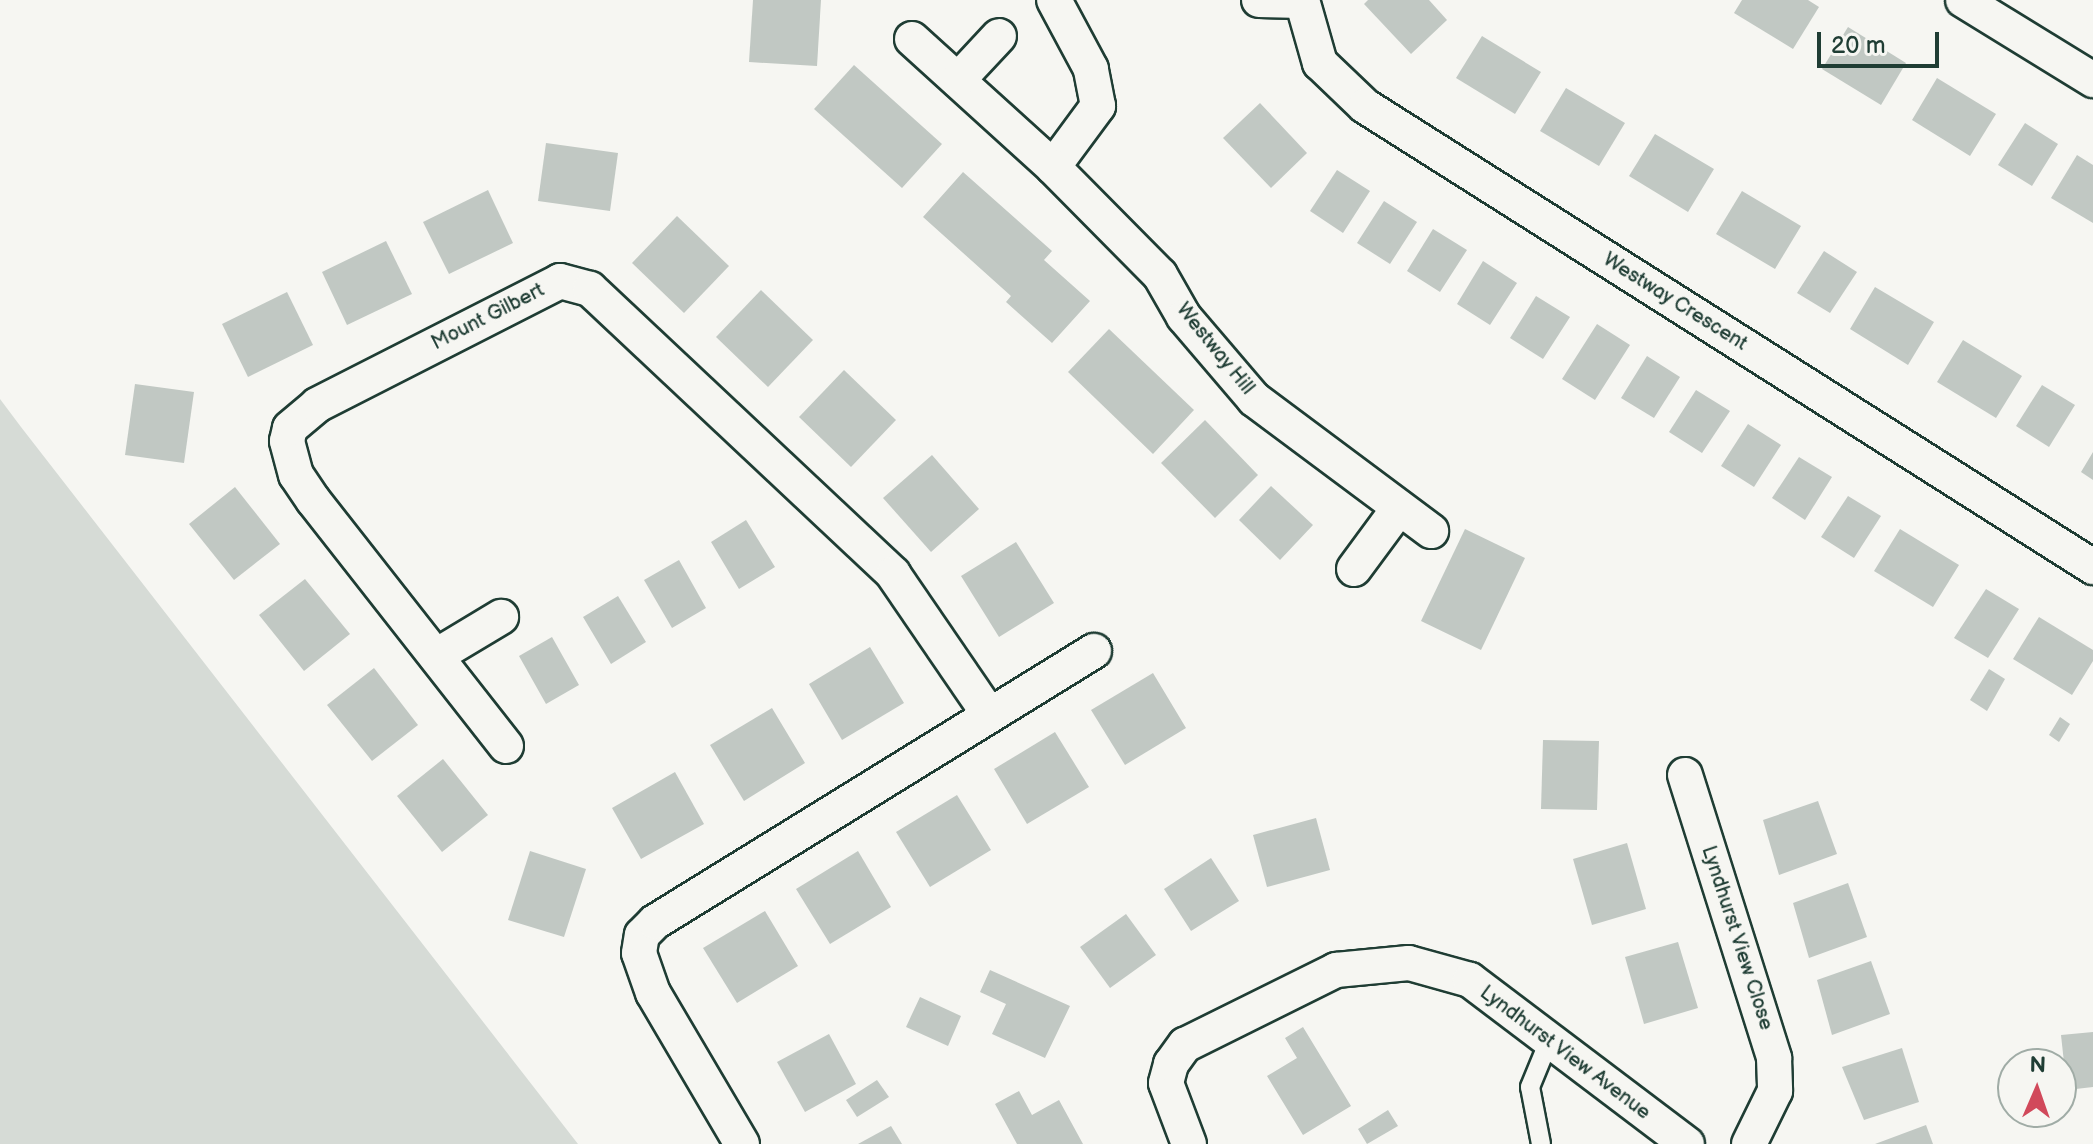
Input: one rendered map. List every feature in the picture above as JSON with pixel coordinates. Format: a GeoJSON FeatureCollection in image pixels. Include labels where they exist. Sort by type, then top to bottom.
{"type":"FeatureCollection","features":[{"type":"Feature","properties":{"kind":"street"},"geometry":{"type":"LineString","coordinates":[[1053,167],[1098,106],[1091,69],[1054,0]]}},
{"type":"Feature","properties":{"kind":"street"},"geometry":{"type":"LineString","coordinates":[[1259,0],[1302,0]]}},
{"type":"Feature","properties":{"kind":"street","name":"Westway Crescent"},"geometry":{"type":"LineString","coordinates":[[1302,0],[1320,63],[1365,106],[2093,567]]}},
{"type":"Feature","properties":{"kind":"street"},"geometry":{"type":"LineString","coordinates":[[1963,0],[2093,80]]}},
{"type":"Feature","properties":{"kind":"street"},"geometry":{"type":"LineString","coordinates":[[958,80],[999,36]]}},
{"type":"Feature","properties":{"kind":"street","name":"Westway Hill"},"geometry":{"type":"LineString","coordinates":[[912,39],[1053,167],[1160,275],[1184,317],[1254,399],[1431,531]]}},
{"type":"Feature","properties":{"kind":"street","name":"Mount Gilbert"},"geometry":{"type":"LineString","coordinates":[[506,746],[296,475],[289,457],[290,428],[317,405],[545,287],[575,282],[611,308],[893,574],[989,714]]}},
{"type":"Feature","properties":{"kind":"street"},"geometry":{"type":"LineString","coordinates":[[1354,569],[1399,508]]}},
{"type":"Feature","properties":{"kind":"street"},"geometry":{"type":"LineString","coordinates":[[436,656],[501,617]]}},
{"type":"Feature","properties":{"kind":"street"},"geometry":{"type":"LineString","coordinates":[[742,1144],[644,973],[642,935],[989,714],[1094,651]]}},
{"type":"Feature","properties":{"kind":"street","name":"Lyndhurst View Close"},"geometry":{"type":"LineString","coordinates":[[1685,775],[1774,1058],[1775,1091],[1749,1144]]}},
{"type":"Feature","properties":{"kind":"street","name":"Lyndhurst View Avenue"},"geometry":{"type":"LineString","coordinates":[[1189,1144],[1166,1083],[1185,1045],[1336,970],[1370,963],[1440,969],[1470,980],[1687,1144]]}},
{"type":"Feature","properties":{"kind":"lane"},"geometry":{"type":"LineString","coordinates":[[1541,1144],[1530,1087],[1549,1041]]}},
{"type":"Feature","properties":{"kind":"shaded area"},"geometry":{"type":"Polygon","coordinates":[[[0,399],[21,427],[578,1144],[0,1144],[0,399]]]}},
{"type":"Feature","properties":{"kind":"building"},"geometry":{"type":"Polygon","coordinates":[[[753,0],[821,0],[817,66],[749,62],[753,0]]]}},
{"type":"Feature","properties":{"kind":"building"},"geometry":{"type":"Polygon","coordinates":[[[1368,0],[1429,0],[1447,20],[1411,54],[1364,4],[1368,0]]]}},
{"type":"Feature","properties":{"kind":"building"},"geometry":{"type":"Polygon","coordinates":[[[1742,0],[1808,0],[1819,7],[1793,49],[1734,13],[1742,0]]]}},
{"type":"Feature","properties":{"kind":"building"},"geometry":{"type":"Polygon","coordinates":[[[1848,27],[1906,63],[1881,105],[1822,69],[1848,27]]]}},
{"type":"Feature","properties":{"kind":"building"},"geometry":{"type":"Polygon","coordinates":[[[1482,36],[1541,72],[1515,114],[1456,78],[1482,36]]]}},
{"type":"Feature","properties":{"kind":"building"},"geometry":{"type":"Polygon","coordinates":[[[854,65],[942,144],[902,188],[814,109],[854,65]]]}},
{"type":"Feature","properties":{"kind":"building"},"geometry":{"type":"Polygon","coordinates":[[[1937,78],[1996,114],[1970,156],[1912,120],[1937,78]]]}},
{"type":"Feature","properties":{"kind":"building"},"geometry":{"type":"Polygon","coordinates":[[[1566,88],[1625,123],[1599,166],[1540,131],[1566,88]]]}},
{"type":"Feature","properties":{"kind":"building"},"geometry":{"type":"Polygon","coordinates":[[[1260,103],[1307,153],[1271,188],[1223,138],[1260,103]]]}},
{"type":"Feature","properties":{"kind":"building"},"geometry":{"type":"Polygon","coordinates":[[[2025,123],[2058,144],[2032,186],[1998,165],[2025,123]]]}},
{"type":"Feature","properties":{"kind":"building"},"geometry":{"type":"Polygon","coordinates":[[[1655,134],[1714,169],[1688,212],[1629,176],[1655,134]]]}},
{"type":"Feature","properties":{"kind":"building"},"geometry":{"type":"Polygon","coordinates":[[[546,143],[618,153],[610,211],[538,201],[546,143]]]}},
{"type":"Feature","properties":{"kind":"building"},"geometry":{"type":"Polygon","coordinates":[[[2077,155],[2093,165],[2093,223],[2051,198],[2077,155]]]}},
{"type":"Feature","properties":{"kind":"building"},"geometry":{"type":"Polygon","coordinates":[[[1337,170],[1370,191],[1343,233],[1310,211],[1337,170]]]}},
{"type":"Feature","properties":{"kind":"building"},"geometry":{"type":"Polygon","coordinates":[[[963,172],[1052,251],[1044,260],[1090,301],[1052,343],[1006,302],[1011,296],[923,217],[963,172]]]}},
{"type":"Feature","properties":{"kind":"building"},"geometry":{"type":"Polygon","coordinates":[[[488,190],[513,243],[449,274],[423,222],[488,190]]]}},
{"type":"Feature","properties":{"kind":"building"},"geometry":{"type":"Polygon","coordinates":[[[1742,191],[1801,226],[1775,269],[1716,234],[1742,191]]]}},
{"type":"Feature","properties":{"kind":"building"},"geometry":{"type":"Polygon","coordinates":[[[1384,201],[1417,222],[1390,264],[1357,243],[1384,201]]]}},
{"type":"Feature","properties":{"kind":"building"},"geometry":{"type":"Polygon","coordinates":[[[677,216],[729,266],[684,313],[632,263],[677,216]]]}},
{"type":"Feature","properties":{"kind":"building"},"geometry":{"type":"Polygon","coordinates":[[[1433,229],[1467,250],[1440,292],[1407,271],[1433,229]]]}},
{"type":"Feature","properties":{"kind":"building"},"geometry":{"type":"Polygon","coordinates":[[[386,241],[412,294],[347,325],[322,272],[386,241]]]}},
{"type":"Feature","properties":{"kind":"building"},"geometry":{"type":"Polygon","coordinates":[[[1824,251],[1857,272],[1830,313],[1797,293],[1824,251]]]}},
{"type":"Feature","properties":{"kind":"building"},"geometry":{"type":"Polygon","coordinates":[[[1483,261],[1517,283],[1490,325],[1457,304],[1483,261]]]}},
{"type":"Feature","properties":{"kind":"building"},"geometry":{"type":"Polygon","coordinates":[[[1875,287],[1934,322],[1908,365],[1850,329],[1875,287]]]}},
{"type":"Feature","properties":{"kind":"building"},"geometry":{"type":"Polygon","coordinates":[[[761,290],[813,340],[768,387],[716,337],[761,290]]]}},
{"type":"Feature","properties":{"kind":"building"},"geometry":{"type":"Polygon","coordinates":[[[287,292],[313,345],[248,377],[222,324],[287,292]]]}},
{"type":"Feature","properties":{"kind":"building"},"geometry":{"type":"Polygon","coordinates":[[[1536,296],[1570,317],[1543,359],[1510,338],[1536,296]]]}},
{"type":"Feature","properties":{"kind":"building"},"geometry":{"type":"Polygon","coordinates":[[[1597,324],[1630,345],[1595,400],[1562,379],[1597,324]]]}},
{"type":"Feature","properties":{"kind":"building"},"geometry":{"type":"Polygon","coordinates":[[[1109,329],[1194,410],[1153,454],[1068,372],[1109,329]]]}},
{"type":"Feature","properties":{"kind":"building"},"geometry":{"type":"Polygon","coordinates":[[[1963,340],[2022,376],[1996,418],[1937,382],[1963,340]]]}},
{"type":"Feature","properties":{"kind":"building"},"geometry":{"type":"Polygon","coordinates":[[[1647,356],[1680,377],[1654,418],[1621,398],[1647,356]]]}},
{"type":"Feature","properties":{"kind":"building"},"geometry":{"type":"Polygon","coordinates":[[[844,370],[896,420],[851,467],[799,417],[844,370]]]}},
{"type":"Feature","properties":{"kind":"building"},"geometry":{"type":"Polygon","coordinates":[[[135,384],[194,392],[184,463],[125,455],[135,384]]]}},
{"type":"Feature","properties":{"kind":"building"},"geometry":{"type":"Polygon","coordinates":[[[2042,385],[2075,405],[2049,447],[2016,426],[2042,385]]]}},
{"type":"Feature","properties":{"kind":"building"},"geometry":{"type":"Polygon","coordinates":[[[1696,390],[1730,411],[1702,453],[1669,432],[1696,390]]]}},
{"type":"Feature","properties":{"kind":"building"},"geometry":{"type":"Polygon","coordinates":[[[1205,420],[1258,475],[1215,518],[1161,463],[1205,420]]]}},
{"type":"Feature","properties":{"kind":"building"},"geometry":{"type":"Polygon","coordinates":[[[1748,424],[1781,445],[1754,487],[1721,466],[1748,424]]]}},
{"type":"Feature","properties":{"kind":"building"},"geometry":{"type":"Polygon","coordinates":[[[2093,452],[2093,480],[2081,472],[2093,452]]]}},
{"type":"Feature","properties":{"kind":"building"},"geometry":{"type":"Polygon","coordinates":[[[932,455],[979,509],[931,552],[883,498],[932,455]]]}},
{"type":"Feature","properties":{"kind":"building"},"geometry":{"type":"Polygon","coordinates":[[[1799,457],[1832,477],[1805,520],[1772,498],[1799,457]]]}},
{"type":"Feature","properties":{"kind":"building"},"geometry":{"type":"Polygon","coordinates":[[[1271,486],[1313,525],[1280,560],[1239,520],[1271,486]]]}},
{"type":"Feature","properties":{"kind":"building"},"geometry":{"type":"Polygon","coordinates":[[[235,487],[280,544],[234,580],[189,524],[235,487]]]}},
{"type":"Feature","properties":{"kind":"building"},"geometry":{"type":"Polygon","coordinates":[[[1848,496],[1881,516],[1854,558],[1821,537],[1848,496]]]}},
{"type":"Feature","properties":{"kind":"building"},"geometry":{"type":"Polygon","coordinates":[[[746,520],[775,567],[739,589],[711,542],[746,520]]]}},
{"type":"Feature","properties":{"kind":"building"},"geometry":{"type":"Polygon","coordinates":[[[1465,529],[1525,558],[1481,650],[1421,621],[1465,529]]]}},
{"type":"Feature","properties":{"kind":"building"},"geometry":{"type":"Polygon","coordinates":[[[1900,529],[1959,565],[1933,607],[1874,571],[1900,529]]]}},
{"type":"Feature","properties":{"kind":"building"},"geometry":{"type":"Polygon","coordinates":[[[1016,542],[1054,603],[999,637],[961,576],[1016,542]]]}},
{"type":"Feature","properties":{"kind":"building"},"geometry":{"type":"Polygon","coordinates":[[[679,560],[706,608],[672,628],[644,580],[679,560]]]}},
{"type":"Feature","properties":{"kind":"building"},"geometry":{"type":"Polygon","coordinates":[[[305,579],[350,634],[304,671],[259,615],[305,579]]]}},
{"type":"Feature","properties":{"kind":"building"},"geometry":{"type":"Polygon","coordinates":[[[1986,589],[2019,609],[1988,658],[1954,638],[1986,589]]]}},
{"type":"Feature","properties":{"kind":"building"},"geometry":{"type":"Polygon","coordinates":[[[618,596],[646,642],[611,664],[583,617],[618,596]]]}},
{"type":"Feature","properties":{"kind":"building"},"geometry":{"type":"Polygon","coordinates":[[[2039,617],[2093,650],[2093,661],[2072,695],[2013,659],[2039,617]]]}},
{"type":"Feature","properties":{"kind":"building"},"geometry":{"type":"Polygon","coordinates":[[[552,637],[579,685],[546,704],[519,656],[552,637]]]}},
{"type":"Feature","properties":{"kind":"building"},"geometry":{"type":"Polygon","coordinates":[[[870,647],[904,703],[842,740],[809,684],[870,647]]]}},
{"type":"Feature","properties":{"kind":"building"},"geometry":{"type":"Polygon","coordinates":[[[374,668],[418,725],[372,761],[327,705],[374,668]]]}},
{"type":"Feature","properties":{"kind":"building"},"geometry":{"type":"Polygon","coordinates":[[[1989,669],[2005,679],[1987,711],[1970,700],[1989,669]]]}},
{"type":"Feature","properties":{"kind":"building"},"geometry":{"type":"Polygon","coordinates":[[[1153,673],[1186,728],[1125,765],[1091,710],[1153,673]]]}},
{"type":"Feature","properties":{"kind":"building"},"geometry":{"type":"Polygon","coordinates":[[[772,708],[805,763],[744,801],[710,745],[772,708]]]}},
{"type":"Feature","properties":{"kind":"building"},"geometry":{"type":"Polygon","coordinates":[[[2060,717],[2070,724],[2059,742],[2049,735],[2060,717]]]}},
{"type":"Feature","properties":{"kind":"building"},"geometry":{"type":"Polygon","coordinates":[[[1055,732],[1089,787],[1027,824],[994,769],[1055,732]]]}},
{"type":"Feature","properties":{"kind":"building"},"geometry":{"type":"Polygon","coordinates":[[[1543,740],[1599,741],[1597,810],[1541,809],[1543,740]]]}},
{"type":"Feature","properties":{"kind":"building"},"geometry":{"type":"Polygon","coordinates":[[[443,759],[488,815],[442,852],[397,796],[443,759]]]}},
{"type":"Feature","properties":{"kind":"building"},"geometry":{"type":"Polygon","coordinates":[[[675,772],[704,824],[641,859],[612,808],[675,772]]]}},
{"type":"Feature","properties":{"kind":"building"},"geometry":{"type":"Polygon","coordinates":[[[957,795],[991,850],[930,887],[896,832],[957,795]]]}},
{"type":"Feature","properties":{"kind":"building"},"geometry":{"type":"Polygon","coordinates":[[[1818,801],[1837,854],[1779,875],[1763,820],[1818,801]]]}},
{"type":"Feature","properties":{"kind":"building"},"geometry":{"type":"Polygon","coordinates":[[[1316,818],[1330,870],[1267,887],[1253,835],[1316,818]]]}},
{"type":"Feature","properties":{"kind":"building"},"geometry":{"type":"Polygon","coordinates":[[[1627,843],[1646,909],[1592,925],[1573,859],[1627,843]]]}},
{"type":"Feature","properties":{"kind":"building"},"geometry":{"type":"Polygon","coordinates":[[[530,851],[586,869],[564,937],[508,920],[530,851]]]}},
{"type":"Feature","properties":{"kind":"building"},"geometry":{"type":"Polygon","coordinates":[[[858,851],[891,907],[830,944],[796,889],[858,851]]]}},
{"type":"Feature","properties":{"kind":"building"},"geometry":{"type":"Polygon","coordinates":[[[1211,858],[1239,901],[1191,931],[1164,889],[1211,858]]]}},
{"type":"Feature","properties":{"kind":"building"},"geometry":{"type":"Polygon","coordinates":[[[1848,883],[1867,937],[1809,958],[1793,903],[1848,883]]]}},
{"type":"Feature","properties":{"kind":"building"},"geometry":{"type":"Polygon","coordinates":[[[765,911],[798,966],[737,1003],[703,948],[765,911]]]}},
{"type":"Feature","properties":{"kind":"building"},"geometry":{"type":"Polygon","coordinates":[[[1126,914],[1156,955],[1110,988],[1080,947],[1126,914]]]}},
{"type":"Feature","properties":{"kind":"building"},"geometry":{"type":"Polygon","coordinates":[[[1678,942],[1698,1008],[1644,1024],[1625,957],[1678,942]]]}},
{"type":"Feature","properties":{"kind":"building"},"geometry":{"type":"Polygon","coordinates":[[[1871,961],[1890,1014],[1832,1035],[1817,980],[1871,961]]]}},
{"type":"Feature","properties":{"kind":"building"},"geometry":{"type":"Polygon","coordinates":[[[990,970],[1070,1006],[1045,1058],[992,1034],[1006,1004],[980,992],[990,970]]]}},
{"type":"Feature","properties":{"kind":"building"},"geometry":{"type":"Polygon","coordinates":[[[920,997],[961,1016],[948,1046],[906,1027],[920,997]]]}},
{"type":"Feature","properties":{"kind":"building"},"geometry":{"type":"Polygon","coordinates":[[[1303,1027],[1351,1106],[1303,1135],[1267,1076],[1297,1058],[1285,1038],[1303,1027]]]}},
{"type":"Feature","properties":{"kind":"building"},"geometry":{"type":"Polygon","coordinates":[[[2093,1032],[2093,1087],[2077,1089],[2077,1048],[2062,1048],[2061,1035],[2093,1032]]]}},
{"type":"Feature","properties":{"kind":"building"},"geometry":{"type":"Polygon","coordinates":[[[829,1034],[856,1084],[805,1112],[777,1062],[829,1034]]]}},
{"type":"Feature","properties":{"kind":"building"},"geometry":{"type":"Polygon","coordinates":[[[1902,1048],[1919,1102],[1864,1120],[1842,1067],[1902,1048]]]}},
{"type":"Feature","properties":{"kind":"building"},"geometry":{"type":"Polygon","coordinates":[[[877,1080],[889,1097],[857,1117],[846,1100],[877,1080]]]}},
{"type":"Feature","properties":{"kind":"building"},"geometry":{"type":"Polygon","coordinates":[[[1019,1091],[1032,1115],[1059,1100],[1083,1144],[1017,1144],[995,1104],[1019,1091]]]}},
{"type":"Feature","properties":{"kind":"building"},"geometry":{"type":"Polygon","coordinates":[[[1388,1110],[1398,1126],[1367,1144],[1358,1129],[1388,1110]]]}},
{"type":"Feature","properties":{"kind":"building"},"geometry":{"type":"Polygon","coordinates":[[[1926,1125],[1933,1144],[1875,1144],[1926,1125]]]}},
{"type":"Feature","properties":{"kind":"building"},"geometry":{"type":"Polygon","coordinates":[[[891,1126],[902,1144],[858,1144],[891,1126]]]}}]}
